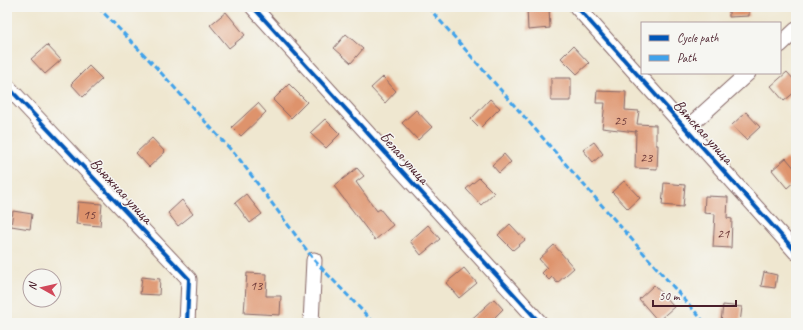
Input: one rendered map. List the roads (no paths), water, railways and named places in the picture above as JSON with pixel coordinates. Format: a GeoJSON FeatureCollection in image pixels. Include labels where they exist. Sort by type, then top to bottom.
{"type":"FeatureCollection","features":[{"type":"Feature","properties":{"kind":"street","name":"Белая улица"},"geometry":{"type":"LineString","coordinates":[[253,7],[540,323]]}},
{"type":"Feature","properties":{"kind":"street","name":"Вятская улица"},"geometry":{"type":"LineString","coordinates":[[577,7],[796,252]]}},
{"type":"Feature","properties":{"kind":"street"},"geometry":{"type":"LineString","coordinates":[[781,44],[796,30]]}},
{"type":"Feature","properties":{"kind":"street"},"geometry":{"type":"LineString","coordinates":[[686,129],[747,74]]}},
{"type":"Feature","properties":{"kind":"street","name":"Вьюжная улица"},"geometry":{"type":"LineString","coordinates":[[7,86],[189,279],[187,323]]}},
{"type":"Feature","properties":{"kind":"street"},"geometry":{"type":"LineString","coordinates":[[311,323],[314,260]]}}]}
